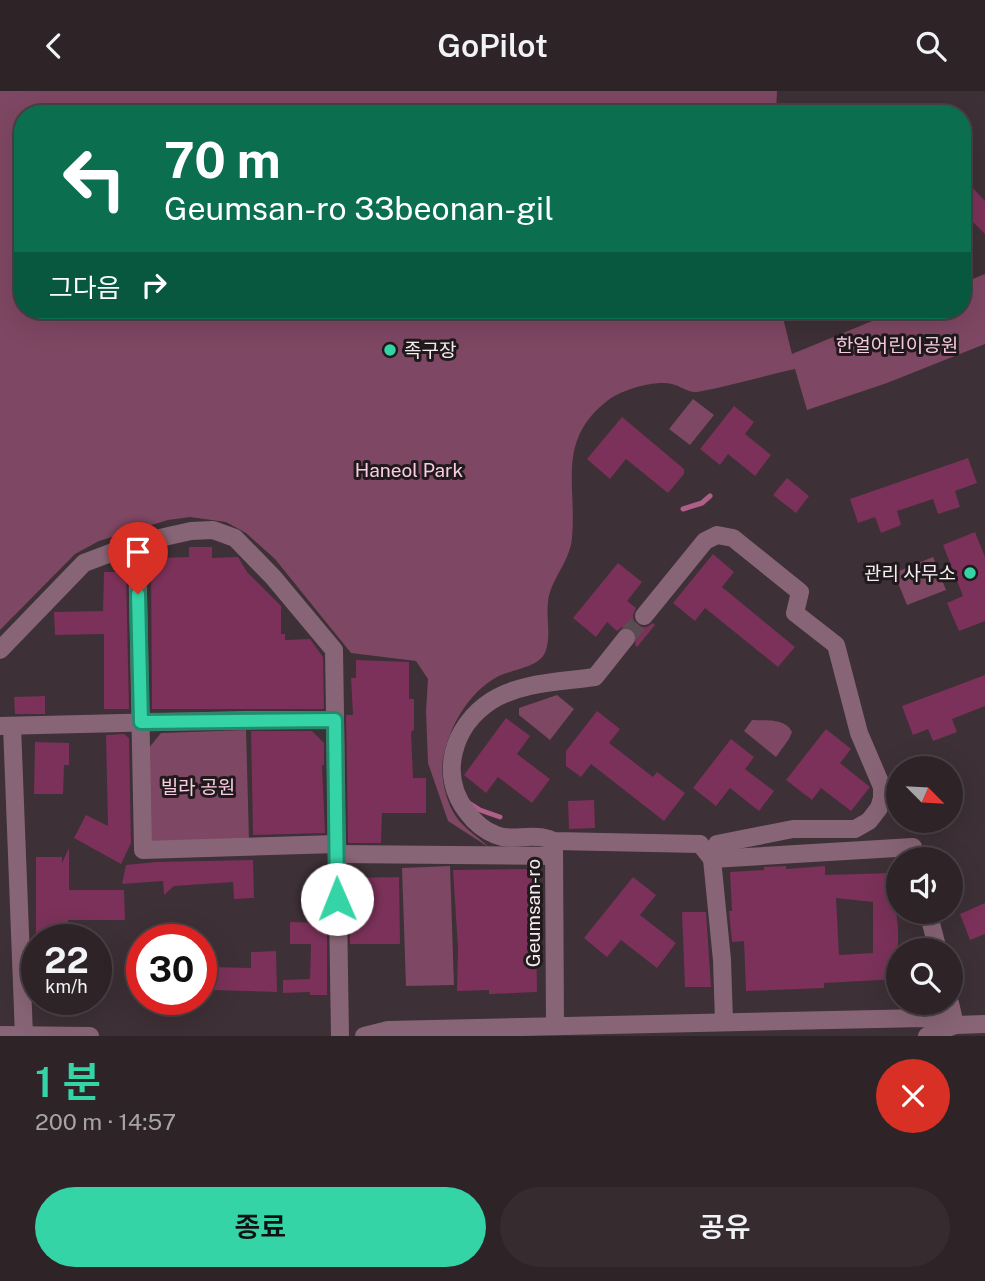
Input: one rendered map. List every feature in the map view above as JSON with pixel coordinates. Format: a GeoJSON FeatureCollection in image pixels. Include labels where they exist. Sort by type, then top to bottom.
{"type":"FeatureCollection","features":[{"type":"Feature","properties":{"kind":"street"},"geometry":{"type":"LineString","coordinates":[[0,650],[84,563],[138,543],[191,531],[213,530],[235,538],[252,553],[334,650],[337,849],[344,967],[340,1036]]}},
{"type":"Feature","properties":{"kind":"street"},"geometry":{"type":"LineString","coordinates":[[645,616],[705,541],[718,535],[733,538],[800,592],[795,613],[836,645],[859,733],[881,787],[879,808],[869,821],[855,829],[793,829],[717,844],[712,859],[722,960],[724,1021]]}},
{"type":"Feature","properties":{"kind":"street"},"geometry":{"type":"LineString","coordinates":[[138,543],[143,850],[554,848]]}},
{"type":"Feature","properties":{"kind":"street"},"geometry":{"type":"LineString","coordinates":[[554,848],[538,837],[497,836],[477,825],[461,805],[450,770],[459,735],[468,721],[491,701],[520,688],[595,677],[626,638]]}},
{"type":"Feature","properties":{"kind":"street"},"geometry":{"type":"LineString","coordinates":[[24,1036],[8,858],[6,726],[335,720]]}},
{"type":"Feature","properties":{"kind":"street","name":"Geumsan-ro"},"geometry":{"type":"LineString","coordinates":[[555,1026],[554,848],[700,843],[712,859]]}},
{"type":"Feature","properties":{"kind":"street"},"geometry":{"type":"LineString","coordinates":[[712,859],[886,849]]}},
{"type":"Feature","properties":{"kind":"street"},"geometry":{"type":"LineString","coordinates":[[953,1015],[955,1025]]}},
{"type":"Feature","properties":{"kind":"street"},"geometry":{"type":"LineString","coordinates":[[364,1036],[388,1030],[923,1017],[955,1025],[985,1024]]}},
{"type":"Feature","properties":{"kind":"street"},"geometry":{"type":"LineString","coordinates":[[927,1036],[955,1025]]}},
{"type":"Feature","properties":{"kind":"street"},"geometry":{"type":"LineString","coordinates":[[0,1035],[90,1036]]}},
{"type":"Feature","properties":{"kind":"green space","name":"Haneol Park"},"geometry":{"type":"Polygon","coordinates":[[[0,91],[777,91],[776,105],[14,105],[14,319],[783,319],[792,354],[877,319],[971,319],[971,280],[985,274],[985,344],[887,383],[807,410],[795,369],[697,392],[665,383],[647,385],[613,397],[591,416],[575,448],[572,465],[572,538],[568,555],[550,594],[546,650],[538,661],[497,677],[477,692],[455,723],[443,759],[443,780],[452,809],[462,824],[490,848],[448,821],[428,763],[428,679],[416,661],[351,653],[275,559],[246,533],[226,522],[190,517],[168,520],[99,541],[75,554],[0,630],[0,91]]]}},
{"type":"Feature","properties":{"kind":"green space"},"geometry":{"type":"Polygon","coordinates":[[[693,399],[714,415],[690,445],[669,429],[693,399]]]}},
{"type":"Feature","properties":{"kind":"green space"},"geometry":{"type":"Polygon","coordinates":[[[933,557],[946,590],[907,605],[894,573],[933,557]]]}},
{"type":"Feature","properties":{"kind":"green space"},"geometry":{"type":"Polygon","coordinates":[[[557,695],[574,709],[550,740],[519,715],[519,708],[557,695]]]}},
{"type":"Feature","properties":{"kind":"green space"},"geometry":{"type":"Polygon","coordinates":[[[752,720],[780,722],[792,732],[776,757],[744,731],[752,720]]]}},
{"type":"Feature","properties":{"kind":"green space","name":"빌라 공원"},"geometry":{"type":"Polygon","coordinates":[[[246,730],[249,840],[150,843],[148,749],[161,733],[246,730]]]}},
{"type":"Feature","properties":{"kind":"green space"},"geometry":{"type":"Polygon","coordinates":[[[450,866],[454,985],[406,986],[402,868],[450,866]]]}},
{"type":"Feature","properties":{"kind":"building"},"geometry":{"type":"Polygon","coordinates":[[[971,186],[985,201],[985,234],[973,222],[971,224],[971,186]]]}},
{"type":"Feature","properties":{"kind":"building"},"geometry":{"type":"Polygon","coordinates":[[[734,406],[754,422],[745,434],[771,455],[755,476],[728,454],[720,465],[700,449],[734,406]]]}},
{"type":"Feature","properties":{"kind":"building"},"geometry":{"type":"Polygon","coordinates":[[[622,417],[684,469],[684,474],[668,493],[626,459],[610,479],[587,459],[622,417]]]}},
{"type":"Feature","properties":{"kind":"building"},"geometry":{"type":"Polygon","coordinates":[[[968,458],[977,483],[955,491],[960,507],[938,514],[933,499],[897,511],[901,525],[881,533],[875,517],[858,523],[850,499],[968,458]]]}},
{"type":"Feature","properties":{"kind":"building"},"geometry":{"type":"Polygon","coordinates":[[[787,478],[809,496],[796,513],[773,495],[787,478]]]}},
{"type":"Feature","properties":{"kind":"building","name":"관리 사무소"},"geometry":{"type":"Polygon","coordinates":[[[975,532],[985,557],[985,621],[959,631],[947,603],[963,596],[943,545],[975,532]]]}},
{"type":"Feature","properties":{"kind":"building"},"geometry":{"type":"Polygon","coordinates":[[[189,547],[212,547],[212,558],[238,557],[247,572],[281,606],[281,634],[285,634],[285,640],[310,639],[323,657],[324,709],[152,709],[151,568],[157,567],[157,562],[165,562],[165,558],[189,557],[189,547]]]}},
{"type":"Feature","properties":{"kind":"building"},"geometry":{"type":"Polygon","coordinates":[[[713,554],[734,572],[722,587],[795,647],[778,667],[705,608],[695,621],[673,603],[713,554]]]}},
{"type":"Feature","properties":{"kind":"building"},"geometry":{"type":"Polygon","coordinates":[[[618,563],[642,582],[627,601],[636,608],[634,621],[642,627],[653,623],[655,625],[637,647],[637,634],[632,629],[622,627],[617,631],[607,622],[596,637],[573,618],[618,563]]]}},
{"type":"Feature","properties":{"kind":"building"},"geometry":{"type":"Polygon","coordinates":[[[104,572],[126,572],[129,709],[104,709],[104,634],[55,635],[54,612],[103,611],[104,572]]]}},
{"type":"Feature","properties":{"kind":"building"},"geometry":{"type":"Polygon","coordinates":[[[356,660],[409,662],[409,699],[414,699],[414,730],[411,732],[413,778],[426,778],[426,813],[382,813],[381,843],[348,843],[346,715],[353,715],[351,678],[356,678],[356,660]]]}},
{"type":"Feature","properties":{"kind":"building"},"geometry":{"type":"Polygon","coordinates":[[[985,675],[985,706],[952,719],[957,732],[933,741],[928,729],[913,735],[902,706],[985,675]]]}},
{"type":"Feature","properties":{"kind":"building"},"geometry":{"type":"Polygon","coordinates":[[[45,696],[45,714],[15,714],[14,697],[45,696]]]}},
{"type":"Feature","properties":{"kind":"building"},"geometry":{"type":"Polygon","coordinates":[[[597,711],[620,729],[609,743],[653,777],[657,772],[685,793],[664,821],[591,764],[581,777],[566,766],[566,751],[597,711]]]}},
{"type":"Feature","properties":{"kind":"building"},"geometry":{"type":"Polygon","coordinates":[[[506,718],[530,736],[517,754],[550,779],[532,803],[498,777],[486,793],[464,775],[506,718]]]}},
{"type":"Feature","properties":{"kind":"building"},"geometry":{"type":"Polygon","coordinates":[[[826,729],[851,749],[840,763],[870,787],[851,811],[821,788],[812,800],[786,780],[826,729]]]}},
{"type":"Feature","properties":{"kind":"building"},"geometry":{"type":"Polygon","coordinates":[[[251,731],[312,731],[324,743],[322,765],[325,833],[253,835],[251,731]]]}},
{"type":"Feature","properties":{"kind":"building"},"geometry":{"type":"Polygon","coordinates":[[[124,734],[129,738],[131,843],[121,864],[74,838],[86,815],[108,826],[106,735],[124,734]]]}},
{"type":"Feature","properties":{"kind":"building"},"geometry":{"type":"Polygon","coordinates":[[[731,739],[754,757],[745,769],[774,791],[759,811],[730,788],[716,806],[693,788],[731,739]]]}},
{"type":"Feature","properties":{"kind":"building"},"geometry":{"type":"Polygon","coordinates":[[[35,742],[69,743],[69,765],[64,765],[63,794],[34,794],[35,742]]]}},
{"type":"Feature","properties":{"kind":"building"},"geometry":{"type":"Polygon","coordinates":[[[594,800],[595,828],[569,829],[568,801],[594,800]]]}},
{"type":"Feature","properties":{"kind":"building"},"geometry":{"type":"Polygon","coordinates":[[[69,848],[69,890],[124,890],[125,920],[68,920],[68,924],[36,924],[36,857],[62,857],[62,863],[69,848]]]}},
{"type":"Feature","properties":{"kind":"building"},"geometry":{"type":"Polygon","coordinates":[[[253,860],[254,898],[234,899],[233,882],[174,886],[164,895],[163,881],[122,884],[126,865],[253,860]]]}},
{"type":"Feature","properties":{"kind":"building"},"geometry":{"type":"Polygon","coordinates":[[[786,866],[786,869],[825,866],[825,875],[886,873],[886,924],[898,924],[898,938],[886,938],[886,980],[824,983],[824,988],[746,991],[744,941],[732,942],[729,911],[732,911],[730,872],[764,870],[764,867],[786,866]],[[836,898],[839,955],[873,953],[873,902],[836,898]]]}},
{"type":"Feature","properties":{"kind":"building"},"geometry":{"type":"Polygon","coordinates":[[[535,869],[537,992],[489,994],[489,990],[457,991],[458,948],[453,870],[535,869]]]}},
{"type":"Feature","properties":{"kind":"building"},"geometry":{"type":"Polygon","coordinates":[[[399,877],[400,944],[350,944],[349,878],[399,877]]]}},
{"type":"Feature","properties":{"kind":"building"},"geometry":{"type":"Polygon","coordinates":[[[633,877],[656,895],[640,915],[676,943],[657,968],[621,940],[607,957],[584,938],[633,877]]]}},
{"type":"Feature","properties":{"kind":"building"},"geometry":{"type":"Polygon","coordinates":[[[985,903],[985,934],[970,940],[963,922],[963,913],[985,903]]]}},
{"type":"Feature","properties":{"kind":"building"},"geometry":{"type":"Polygon","coordinates":[[[682,912],[706,912],[711,987],[685,987],[682,912]]]}},
{"type":"Feature","properties":{"kind":"building"},"geometry":{"type":"Polygon","coordinates":[[[290,922],[327,923],[327,995],[310,995],[310,992],[283,993],[283,980],[310,979],[311,944],[290,944],[290,922]]]}},
{"type":"Feature","properties":{"kind":"building"},"geometry":{"type":"Polygon","coordinates":[[[276,951],[277,992],[217,990],[217,967],[251,968],[251,952],[276,951]]]}},
{"type":"Feature","properties":{"kind":"waterway"},"geometry":{"type":"LineString","coordinates":[[683,509],[702,503],[710,496]]}},
{"type":"Feature","properties":{"kind":"waterway"},"geometry":{"type":"LineString","coordinates":[[469,803],[500,817]]}},
{"type":"Feature","properties":{"kind":"tunnel"},"geometry":{"type":"LineString","coordinates":[[626,638],[644,616]]}},
{"type":"Feature","properties":{"kind":"place","name":"족구장"},"geometry":{"type":"Point","coordinates":[390,350]}},
{"type":"Feature","properties":{"kind":"place","name":"관리 사무소"},"geometry":{"type":"Point","coordinates":[970,573]}},
{"type":"Feature","properties":{"kind":"route"},"geometry":{"type":"LineString","coordinates":[[138,594],[141,722],[335,720],[337,899]]}},
{"type":"Feature","properties":{"kind":"park label","name":"한얼어린이공원"},"geometry":{"type":"Point","coordinates":[897,345]}}]}
